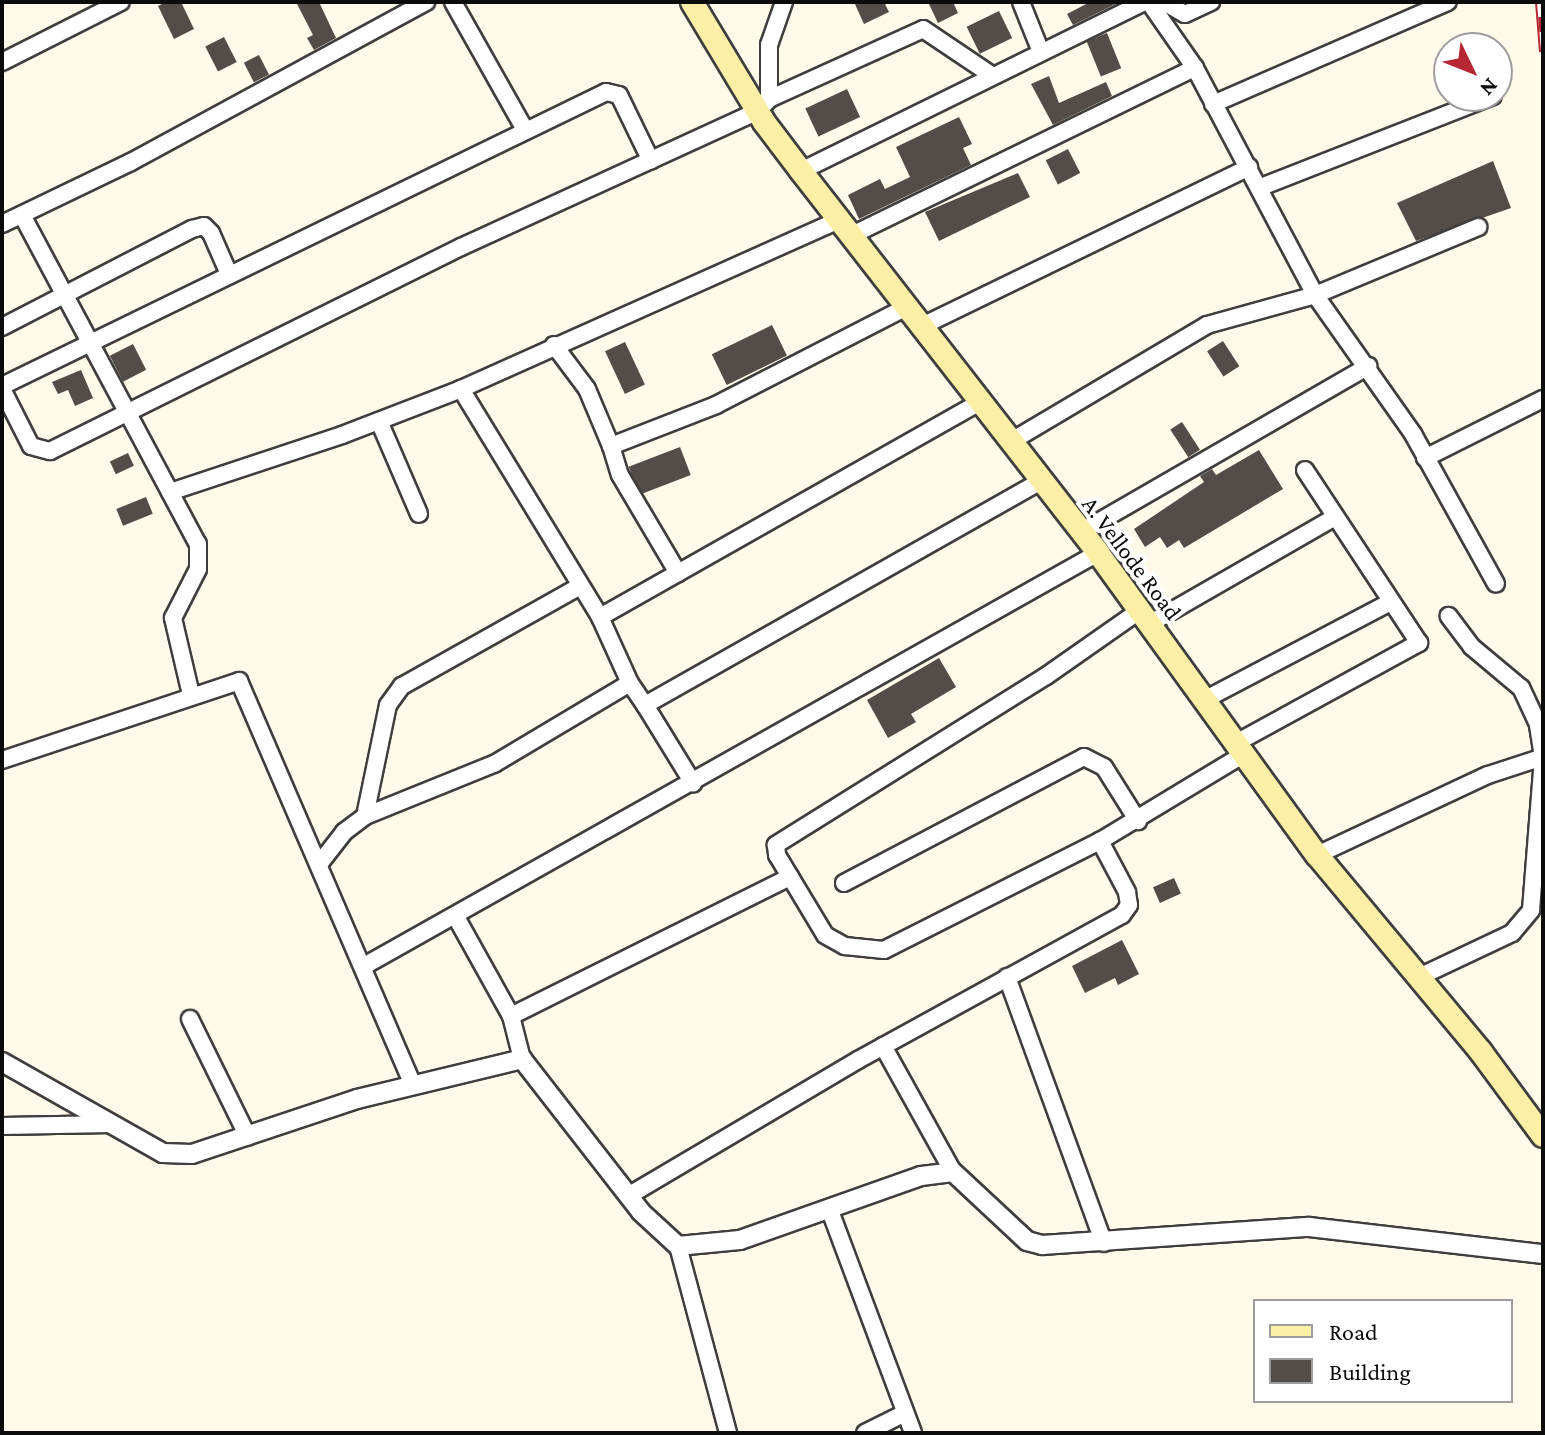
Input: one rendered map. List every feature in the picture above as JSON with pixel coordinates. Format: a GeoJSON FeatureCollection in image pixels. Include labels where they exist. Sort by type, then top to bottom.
{"type":"FeatureCollection","features":[{"type":"Feature","properties":{"kind":"main road","name":"A. Vellode Road"},"geometry":{"type":"LineString","coordinates":[[692,2],[763,105],[801,171],[1098,553],[1317,855],[1419,977],[1543,1136]]}},
{"type":"Feature","properties":{"kind":"street"},"geometry":{"type":"LineString","coordinates":[[2,62],[121,2]]}},
{"type":"Feature","properties":{"kind":"street"},"geometry":{"type":"LineString","coordinates":[[2,224],[131,162],[426,2]]}},
{"type":"Feature","properties":{"kind":"street"},"geometry":{"type":"LineString","coordinates":[[453,2],[525,130]]}},
{"type":"Feature","properties":{"kind":"street"},"geometry":{"type":"LineString","coordinates":[[763,105],[769,45],[784,2]]}},
{"type":"Feature","properties":{"kind":"street"},"geometry":{"type":"LineString","coordinates":[[1021,2],[1041,52]]}},
{"type":"Feature","properties":{"kind":"street"},"geometry":{"type":"LineString","coordinates":[[801,171],[1147,2],[1195,68],[1261,187],[1315,295],[1369,366],[1496,584]]}},
{"type":"Feature","properties":{"kind":"street"},"geometry":{"type":"LineString","coordinates":[[1164,2],[1185,14],[1211,2]]}},
{"type":"Feature","properties":{"kind":"street"},"geometry":{"type":"LineString","coordinates":[[1213,104],[1448,2]]}},
{"type":"Feature","properties":{"kind":"street"},"geometry":{"type":"LineString","coordinates":[[651,161],[613,91],[525,130],[2,388],[31,446],[50,451],[124,410],[651,161],[923,29],[993,76]]}},
{"type":"Feature","properties":{"kind":"street"},"geometry":{"type":"LineString","coordinates":[[170,492],[379,421],[461,389],[554,345],[844,228],[1195,68]]}},
{"type":"Feature","properties":{"kind":"street"},"geometry":{"type":"LineString","coordinates":[[1261,187],[1452,112]]}},
{"type":"Feature","properties":{"kind":"street"},"geometry":{"type":"LineString","coordinates":[[920,327],[1249,167]]}},
{"type":"Feature","properties":{"kind":"street"},"geometry":{"type":"LineString","coordinates":[[22,215],[200,553],[198,569],[173,618],[191,695]]}},
{"type":"Feature","properties":{"kind":"street"},"geometry":{"type":"LineString","coordinates":[[2,327],[204,226],[229,274]]}},
{"type":"Feature","properties":{"kind":"street"},"geometry":{"type":"LineString","coordinates":[[1010,442],[1207,325],[1315,295],[1478,227]]}},
{"type":"Feature","properties":{"kind":"street"},"geometry":{"type":"LineString","coordinates":[[611,446],[716,405],[905,308]]}},
{"type":"Feature","properties":{"kind":"street"},"geometry":{"type":"LineString","coordinates":[[554,345],[587,389],[620,475],[678,573]]}},
{"type":"Feature","properties":{"kind":"street"},"geometry":{"type":"LineString","coordinates":[[1081,532],[1369,366]]}},
{"type":"Feature","properties":{"kind":"street"},"geometry":{"type":"LineString","coordinates":[[461,389],[600,617],[630,683],[693,783]]}},
{"type":"Feature","properties":{"kind":"street"},"geometry":{"type":"LineString","coordinates":[[1425,458],[1543,399]]}},
{"type":"Feature","properties":{"kind":"street"},"geometry":{"type":"LineString","coordinates":[[600,617],[980,402]]}},
{"type":"Feature","properties":{"kind":"street"},"geometry":{"type":"LineString","coordinates":[[379,421],[419,514]]}},
{"type":"Feature","properties":{"kind":"street"},"geometry":{"type":"LineString","coordinates":[[1305,470],[1419,643],[1240,748],[1138,821],[884,950],[845,946],[825,935],[777,855],[776,845],[1144,617],[1335,517]]}},
{"type":"Feature","properties":{"kind":"street"},"geometry":{"type":"LineString","coordinates":[[645,705],[1041,481]]}},
{"type":"Feature","properties":{"kind":"street"},"geometry":{"type":"LineString","coordinates":[[364,966],[456,917],[1098,553]]}},
{"type":"Feature","properties":{"kind":"street"},"geometry":{"type":"LineString","coordinates":[[365,816],[388,705],[402,686],[580,586]]}},
{"type":"Feature","properties":{"kind":"street"},"geometry":{"type":"LineString","coordinates":[[1204,700],[1391,602]]}},
{"type":"Feature","properties":{"kind":"street"},"geometry":{"type":"LineString","coordinates":[[1419,977],[1525,923],[1531,910],[1543,757],[1538,724],[1521,688],[1472,647],[1449,616]]}},
{"type":"Feature","properties":{"kind":"street"},"geometry":{"type":"LineString","coordinates":[[2,760],[232,681],[244,686],[413,1085]]}},
{"type":"Feature","properties":{"kind":"street"},"geometry":{"type":"LineString","coordinates":[[320,863],[344,832],[365,816],[494,764],[630,683]]}},
{"type":"Feature","properties":{"kind":"street"},"geometry":{"type":"LineString","coordinates":[[844,883],[1084,757],[1104,767],[1138,821]]}},
{"type":"Feature","properties":{"kind":"street"},"geometry":{"type":"LineString","coordinates":[[1317,855],[1488,775],[1543,757]]}},
{"type":"Feature","properties":{"kind":"street"},"geometry":{"type":"LineString","coordinates":[[628,1196],[883,1046],[1122,915],[1129,905],[1100,841]]}},
{"type":"Feature","properties":{"kind":"street"},"geometry":{"type":"LineString","coordinates":[[511,1016],[790,877]]}},
{"type":"Feature","properties":{"kind":"street"},"geometry":{"type":"LineString","coordinates":[[456,917],[511,1016],[522,1059],[628,1196],[678,1246],[728,1433]]}},
{"type":"Feature","properties":{"kind":"street"},"geometry":{"type":"LineString","coordinates":[[1007,977],[1104,1243]]}},
{"type":"Feature","properties":{"kind":"street"},"geometry":{"type":"LineString","coordinates":[[190,1019],[248,1137]]}},
{"type":"Feature","properties":{"kind":"street"},"geometry":{"type":"LineString","coordinates":[[883,1046],[953,1172],[1027,1241],[1104,1243],[1309,1227],[1543,1254]]}},
{"type":"Feature","properties":{"kind":"street"},"geometry":{"type":"LineString","coordinates":[[2,1062],[163,1153],[192,1154],[413,1085],[522,1059]]}},
{"type":"Feature","properties":{"kind":"street"},"geometry":{"type":"LineString","coordinates":[[2,1126],[114,1124]]}},
{"type":"Feature","properties":{"kind":"street"},"geometry":{"type":"LineString","coordinates":[[678,1246],[740,1240],[921,1176],[953,1172]]}},
{"type":"Feature","properties":{"kind":"street"},"geometry":{"type":"LineString","coordinates":[[829,1208],[913,1433]]}},
{"type":"Feature","properties":{"kind":"street"},"geometry":{"type":"LineString","coordinates":[[865,1433],[905,1413]]}},
{"type":"Feature","properties":{"kind":"building"},"geometry":{"type":"Polygon","coordinates":[[[166,2],[181,2],[194,29],[174,39],[158,6],[166,2]]]}},
{"type":"Feature","properties":{"kind":"building"},"geometry":{"type":"Polygon","coordinates":[[[296,2],[319,2],[336,38],[314,50],[307,38],[313,35],[296,2]]]}},
{"type":"Feature","properties":{"kind":"building"},"geometry":{"type":"Polygon","coordinates":[[[854,2],[884,2],[889,12],[864,24],[854,2]]]}},
{"type":"Feature","properties":{"kind":"building"},"geometry":{"type":"Polygon","coordinates":[[[928,2],[953,2],[958,13],[938,23],[928,2]]]}},
{"type":"Feature","properties":{"kind":"building"},"geometry":{"type":"Polygon","coordinates":[[[1090,2],[1120,2],[1073,25],[1067,14],[1090,2]]]}},
{"type":"Feature","properties":{"kind":"building"},"geometry":{"type":"Polygon","coordinates":[[[999,11],[1012,38],[980,54],[967,27],[999,11]]]}},
{"type":"Feature","properties":{"kind":"building"},"geometry":{"type":"Polygon","coordinates":[[[1107,33],[1121,68],[1101,76],[1087,41],[1107,33]]]}},
{"type":"Feature","properties":{"kind":"building"},"geometry":{"type":"Polygon","coordinates":[[[224,37],[237,62],[218,71],[205,47],[224,37]]]}},
{"type":"Feature","properties":{"kind":"building"},"geometry":{"type":"Polygon","coordinates":[[[259,55],[269,75],[254,82],[244,63],[259,55]]]}},
{"type":"Feature","properties":{"kind":"building"},"geometry":{"type":"Polygon","coordinates":[[[1049,76],[1059,103],[1106,82],[1112,96],[1053,125],[1031,84],[1049,76]]]}},
{"type":"Feature","properties":{"kind":"building"},"geometry":{"type":"Polygon","coordinates":[[[847,89],[860,117],[818,137],[805,108],[847,89]]]}},
{"type":"Feature","properties":{"kind":"building"},"geometry":{"type":"Polygon","coordinates":[[[959,117],[972,144],[963,148],[971,165],[859,219],[848,195],[880,179],[885,189],[910,177],[896,147],[959,117]]]}},
{"type":"Feature","properties":{"kind":"building"},"geometry":{"type":"Polygon","coordinates":[[[1068,149],[1080,173],[1058,184],[1046,160],[1068,149]]]}},
{"type":"Feature","properties":{"kind":"building"},"geometry":{"type":"Polygon","coordinates":[[[1493,161],[1511,208],[1416,241],[1397,203],[1493,161]]]}},
{"type":"Feature","properties":{"kind":"building"},"geometry":{"type":"Polygon","coordinates":[[[1018,173],[1030,197],[939,241],[925,212],[1018,173]]]}},
{"type":"Feature","properties":{"kind":"building"},"geometry":{"type":"Polygon","coordinates":[[[772,325],[787,356],[727,385],[712,354],[772,325]]]}},
{"type":"Feature","properties":{"kind":"building"},"geometry":{"type":"Polygon","coordinates":[[[1223,341],[1239,366],[1223,377],[1207,351],[1223,341]]]}},
{"type":"Feature","properties":{"kind":"building"},"geometry":{"type":"Polygon","coordinates":[[[625,342],[645,385],[625,394],[605,351],[625,342]]]}},
{"type":"Feature","properties":{"kind":"building"},"geometry":{"type":"Polygon","coordinates":[[[133,344],[146,370],[123,382],[110,356],[133,344]]]}},
{"type":"Feature","properties":{"kind":"building"},"geometry":{"type":"Polygon","coordinates":[[[81,370],[93,398],[75,406],[68,390],[58,394],[52,382],[81,370]]]}},
{"type":"Feature","properties":{"kind":"building"},"geometry":{"type":"Polygon","coordinates":[[[1182,422],[1200,450],[1188,457],[1170,430],[1182,422]]]}},
{"type":"Feature","properties":{"kind":"building"},"geometry":{"type":"Polygon","coordinates":[[[680,447],[691,475],[639,495],[629,467],[680,447]]]}},
{"type":"Feature","properties":{"kind":"building"},"geometry":{"type":"Polygon","coordinates":[[[1259,450],[1283,489],[1184,548],[1179,540],[1167,548],[1160,537],[1145,547],[1134,529],[1204,482],[1200,476],[1212,469],[1216,475],[1259,450]]]}},
{"type":"Feature","properties":{"kind":"building"},"geometry":{"type":"Polygon","coordinates":[[[128,453],[134,466],[116,474],[110,461],[128,453]]]}},
{"type":"Feature","properties":{"kind":"building"},"geometry":{"type":"Polygon","coordinates":[[[146,497],[153,514],[123,526],[116,509],[146,497]]]}},
{"type":"Feature","properties":{"kind":"building"},"geometry":{"type":"Polygon","coordinates":[[[939,658],[956,687],[911,714],[916,722],[888,738],[867,700],[939,658]]]}},
{"type":"Feature","properties":{"kind":"building"},"geometry":{"type":"Polygon","coordinates":[[[1174,878],[1181,894],[1160,903],[1153,887],[1174,878]]]}},
{"type":"Feature","properties":{"kind":"building"},"geometry":{"type":"Polygon","coordinates":[[[1122,940],[1139,974],[1118,985],[1115,978],[1085,993],[1072,966],[1122,940]]]}},
{"type":"Feature","properties":{"kind":"railway"},"geometry":{"type":"LineString","coordinates":[[1539,2],[1543,52]]}}]}
